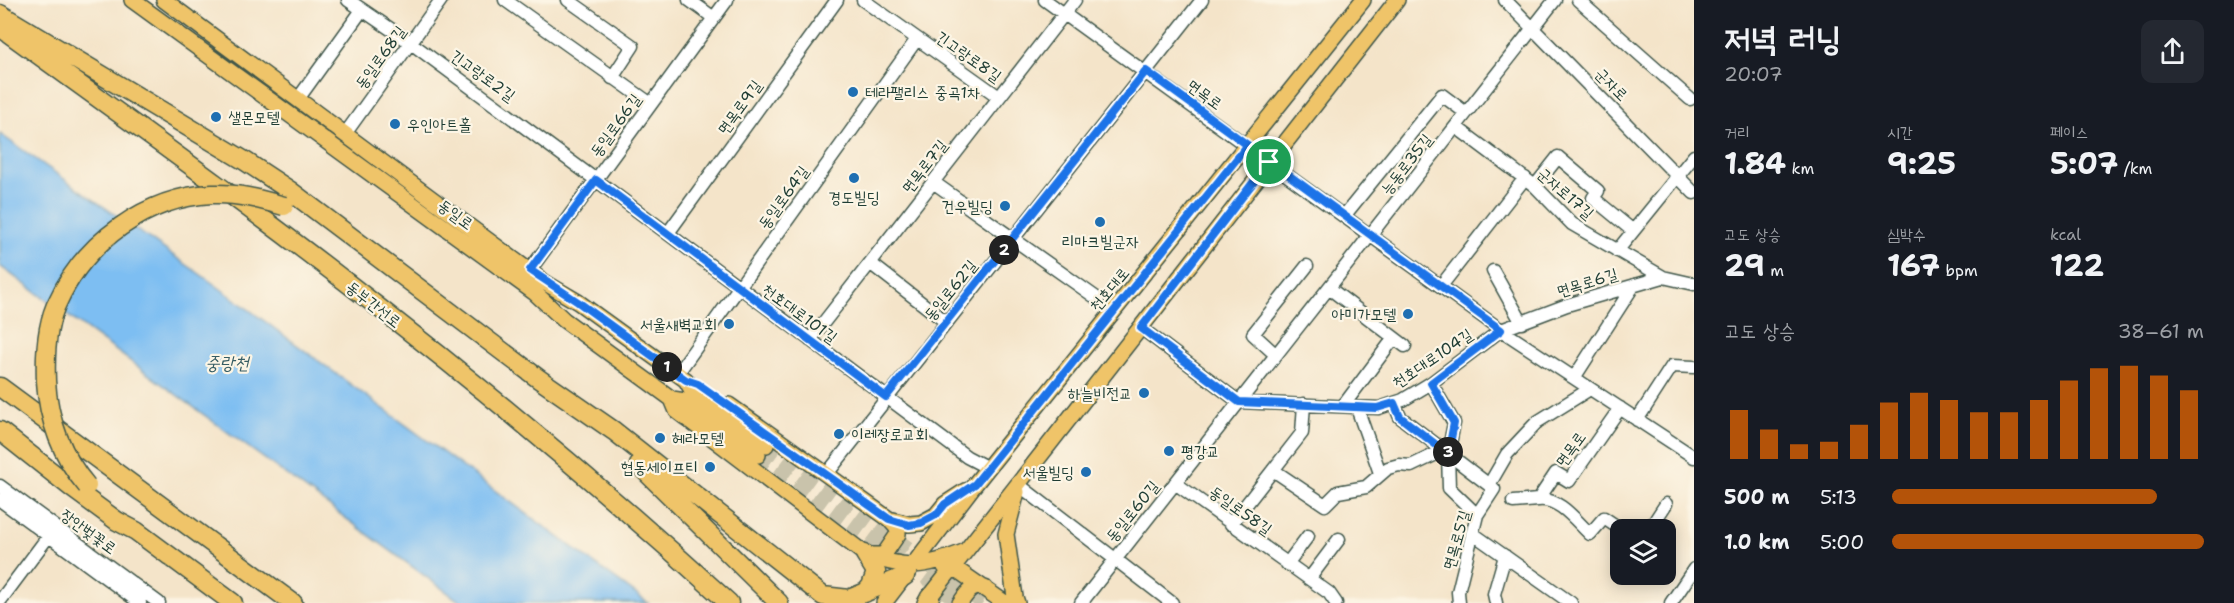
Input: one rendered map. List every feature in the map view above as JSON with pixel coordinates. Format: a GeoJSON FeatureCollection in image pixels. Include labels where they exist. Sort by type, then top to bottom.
{"type":"FeatureCollection","features":[{"type":"Feature","properties":{"kind":"highway"},"geometry":{"type":"LineString","coordinates":[[0,14],[245,161],[327,218],[350,238],[583,412],[614,431],[816,592],[836,599],[849,599],[909,571]]}},
{"type":"Feature","properties":{"kind":"highway","name":"동부간선로"},"geometry":{"type":"LineString","coordinates":[[0,27],[368,299],[524,425],[729,603]]}},
{"type":"Feature","properties":{"kind":"highway"},"geometry":{"type":"LineString","coordinates":[[233,603],[136,531],[87,486],[70,462],[57,436],[48,404],[46,371],[51,320],[57,301],[89,254],[130,220],[178,199],[212,194],[258,198],[284,206],[350,238]]}},
{"type":"Feature","properties":{"kind":"highway"},"geometry":{"type":"LineString","coordinates":[[0,387],[293,603]]}},
{"type":"Feature","properties":{"kind":"highway"},"geometry":{"type":"LineString","coordinates":[[583,412],[608,438],[654,478],[779,603]]}},
{"type":"Feature","properties":{"kind":"highway"},"geometry":{"type":"LineString","coordinates":[[0,431],[72,488],[117,521],[136,531]]}},
{"type":"Feature","properties":{"kind":"highway"},"geometry":{"type":"LineString","coordinates":[[865,554],[876,572],[871,586],[865,593]]}},
{"type":"Feature","properties":{"kind":"main road","name":"동일로"},"geometry":{"type":"LineString","coordinates":[[138,2],[193,46],[535,293],[564,320],[672,399],[685,401],[762,450],[693,392],[682,377],[530,270],[164,0]]}},
{"type":"Feature","properties":{"kind":"main road","name":"천호대로"},"geometry":{"type":"LineString","coordinates":[[884,603],[975,484],[1363,0]]}},
{"type":"Feature","properties":{"kind":"main road"},"geometry":{"type":"LineString","coordinates":[[927,601],[1397,0]]}},
{"type":"Feature","properties":{"kind":"main road"},"geometry":{"type":"LineString","coordinates":[[193,46],[191,39],[194,34],[208,43],[227,46]]}},
{"type":"Feature","properties":{"kind":"main road"},"geometry":{"type":"LineString","coordinates":[[682,377],[698,384],[889,519],[898,529],[898,534],[881,555],[865,554]]}},
{"type":"Feature","properties":{"kind":"main road"},"geometry":{"type":"LineString","coordinates":[[672,399],[677,411],[865,554],[909,571],[953,567],[1005,603]]}},
{"type":"Feature","properties":{"kind":"main road"},"geometry":{"type":"LineString","coordinates":[[889,519],[909,525],[921,523],[936,515],[945,504],[975,484]]}},
{"type":"Feature","properties":{"kind":"main road"},"geometry":{"type":"LineString","coordinates":[[1017,603],[1006,534],[1019,485]]}},
{"type":"Feature","properties":{"kind":"main road"},"geometry":{"type":"LineString","coordinates":[[909,571],[967,550]]}},
{"type":"Feature","properties":{"kind":"main road"},"geometry":{"type":"LineString","coordinates":[[960,603],[970,589],[977,586],[985,588]]}},
{"type":"Feature","properties":{"kind":"street","name":"긴고랑로2길"},"geometry":{"type":"LineString","coordinates":[[348,0],[411,43],[596,180]]}},
{"type":"Feature","properties":{"kind":"street","name":"동일로68길"},"geometry":{"type":"LineString","coordinates":[[345,134],[441,0]]}},
{"type":"Feature","properties":{"kind":"street"},"geometry":{"type":"LineString","coordinates":[[505,0],[651,105]]}},
{"type":"Feature","properties":{"kind":"street"},"geometry":{"type":"LineString","coordinates":[[568,0],[633,46],[612,78]]}},
{"type":"Feature","properties":{"kind":"street"},"geometry":{"type":"LineString","coordinates":[[689,0],[714,18]]}},
{"type":"Feature","properties":{"kind":"street","name":"동일로66길"},"geometry":{"type":"LineString","coordinates":[[530,270],[728,0]]}},
{"type":"Feature","properties":{"kind":"street","name":"면목로9길"},"geometry":{"type":"LineString","coordinates":[[668,233],[837,0]]}},
{"type":"Feature","properties":{"kind":"street","name":"긴고랑로8길"},"geometry":{"type":"LineString","coordinates":[[862,0],[999,97]]}},
{"type":"Feature","properties":{"kind":"street","name":"면목로"},"geometry":{"type":"LineString","coordinates":[[1046,0],[1501,330],[1694,457]]}},
{"type":"Feature","properties":{"kind":"street","name":"면목로7길"},"geometry":{"type":"LineString","coordinates":[[810,340],[1075,0]]}},
{"type":"Feature","properties":{"kind":"street","name":"동일로62길"},"geometry":{"type":"LineString","coordinates":[[826,475],[1202,0]]}},
{"type":"Feature","properties":{"kind":"street","name":"군자로"},"geometry":{"type":"LineString","coordinates":[[1505,0],[1679,175],[1694,193]]}},
{"type":"Feature","properties":{"kind":"street","name":"능동로35길"},"geometry":{"type":"LineString","coordinates":[[1370,235],[1555,0]]}},
{"type":"Feature","properties":{"kind":"street"},"geometry":{"type":"LineString","coordinates":[[1578,0],[1690,99]]}},
{"type":"Feature","properties":{"kind":"street"},"geometry":{"type":"LineString","coordinates":[[298,99],[362,10]]}},
{"type":"Feature","properties":{"kind":"street","name":"동일로64길"},"geometry":{"type":"LineString","coordinates":[[682,377],[738,288],[917,39]]}},
{"type":"Feature","properties":{"kind":"street"},"geometry":{"type":"LineString","coordinates":[[1344,216],[1442,95],[1466,113]]}},
{"type":"Feature","properties":{"kind":"street","name":"군자로17길"},"geometry":{"type":"LineString","coordinates":[[1456,127],[1530,182],[1572,224],[1663,277],[1694,284]]}},
{"type":"Feature","properties":{"kind":"street"},"geometry":{"type":"LineString","coordinates":[[1617,251],[1694,156]]}},
{"type":"Feature","properties":{"kind":"street"},"geometry":{"type":"LineString","coordinates":[[1441,286],[1530,182],[1558,157],[1598,191],[1593,198],[1634,231]]}},
{"type":"Feature","properties":{"kind":"street","name":"천호대로101길"},"geometry":{"type":"LineString","coordinates":[[596,180],[967,457],[988,468]]}},
{"type":"Feature","properties":{"kind":"street"},"geometry":{"type":"LineString","coordinates":[[933,182],[1098,299]]}},
{"type":"Feature","properties":{"kind":"street","name":"동일로60길"},"geometry":{"type":"LineString","coordinates":[[1081,603],[1370,235]]}},
{"type":"Feature","properties":{"kind":"street"},"geometry":{"type":"LineString","coordinates":[[870,262],[946,322]]}},
{"type":"Feature","properties":{"kind":"street"},"geometry":{"type":"LineString","coordinates":[[1276,355],[1253,337],[1253,333],[1307,266]]}},
{"type":"Feature","properties":{"kind":"street"},"geometry":{"type":"LineString","coordinates":[[1493,271],[1522,323]]}},
{"type":"Feature","properties":{"kind":"street","name":"면목로6길"},"geometry":{"type":"LineString","coordinates":[[1501,330],[1566,304],[1663,277]]}},
{"type":"Feature","properties":{"kind":"street"},"geometry":{"type":"LineString","coordinates":[[1574,378],[1634,285]]}},
{"type":"Feature","properties":{"kind":"street"},"geometry":{"type":"LineString","coordinates":[[1329,288],[1405,346]]}},
{"type":"Feature","properties":{"kind":"street"},"geometry":{"type":"LineString","coordinates":[[1141,328],[1239,402]]}},
{"type":"Feature","properties":{"kind":"street","name":"천호대로104길"},"geometry":{"type":"LineString","coordinates":[[1239,402],[1379,408],[1394,403],[1431,383],[1501,330]]}},
{"type":"Feature","properties":{"kind":"street","name":"천호대로104길"},"geometry":{"type":"LineString","coordinates":[[1343,406],[1394,338]]}},
{"type":"Feature","properties":{"kind":"street"},"geometry":{"type":"LineString","coordinates":[[1637,420],[1672,366],[1694,366]]}},
{"type":"Feature","properties":{"kind":"street"},"geometry":{"type":"LineString","coordinates":[[1431,383],[1454,423],[1448,454],[1449,488],[1477,514]]}},
{"type":"Feature","properties":{"kind":"street","name":"면목로5길"},"geometry":{"type":"LineString","coordinates":[[1459,603],[1458,592],[1477,514],[1507,454],[1537,422],[1590,388]]}},
{"type":"Feature","properties":{"kind":"street"},"geometry":{"type":"LineString","coordinates":[[1394,403],[1400,417],[1492,487]]}},
{"type":"Feature","properties":{"kind":"street"},"geometry":{"type":"LineString","coordinates":[[1231,524],[1303,432],[1305,404]]}},
{"type":"Feature","properties":{"kind":"street"},"geometry":{"type":"LineString","coordinates":[[1357,408],[1380,473]]}},
{"type":"Feature","properties":{"kind":"street","name":"면목로"},"geometry":{"type":"LineString","coordinates":[[1538,500],[1556,473],[1569,481],[1620,408]]}},
{"type":"Feature","properties":{"kind":"street"},"geometry":{"type":"LineString","coordinates":[[1273,470],[1325,505],[1338,492],[1366,487],[1388,468],[1399,465],[1413,466],[1436,454],[1448,454]]}},
{"type":"Feature","properties":{"kind":"street","name":"동일로58길"},"geometry":{"type":"LineString","coordinates":[[1175,483],[1332,595],[1336,603]]}},
{"type":"Feature","properties":{"kind":"street"},"geometry":{"type":"LineString","coordinates":[[1019,485],[1172,603]]}},
{"type":"Feature","properties":{"kind":"street","name":"장안벚꽃로"},"geometry":{"type":"LineString","coordinates":[[0,486],[52,532],[140,603]]}},
{"type":"Feature","properties":{"kind":"street"},"geometry":{"type":"LineString","coordinates":[[1513,502],[1543,499],[1560,505],[1590,534],[1604,518],[1610,522]]}},
{"type":"Feature","properties":{"kind":"street","name":"장안벚꽃로"},"geometry":{"type":"LineString","coordinates":[[0,500],[159,603]]}},
{"type":"Feature","properties":{"kind":"street"},"geometry":{"type":"LineString","coordinates":[[1656,519],[1666,504]]}},
{"type":"Feature","properties":{"kind":"street"},"geometry":{"type":"LineString","coordinates":[[0,601],[52,532]]}},
{"type":"Feature","properties":{"kind":"street"},"geometry":{"type":"LineString","coordinates":[[1472,533],[1571,603]]}},
{"type":"Feature","properties":{"kind":"street"},"geometry":{"type":"LineString","coordinates":[[1287,564],[1308,536]]}},
{"type":"Feature","properties":{"kind":"street"},"geometry":{"type":"LineString","coordinates":[[1309,579],[1339,538]]}},
{"type":"Feature","properties":{"kind":"street"},"geometry":{"type":"LineString","coordinates":[[1496,603],[1494,594],[1505,556]]}},
{"type":"Feature","properties":{"kind":"street"},"geometry":{"type":"LineString","coordinates":[[1675,601],[1694,569]]}},
{"type":"Feature","properties":{"kind":"water","name":"중랑천"},"geometry":{"type":"Polygon","coordinates":[[[0,134],[214,284],[648,603],[462,603],[0,266],[0,134]]]}},
{"type":"Feature","properties":{"kind":"tunnel"},"geometry":{"type":"LineString","coordinates":[[766,445],[983,603]]}},
{"type":"Feature","properties":{"kind":"tunnel"},"geometry":{"type":"LineString","coordinates":[[758,455],[961,603]]}},
{"type":"Feature","properties":{"kind":"place","name":"테라팰리스 중곡1차"},"geometry":{"type":"Point","coordinates":[853,92]}},
{"type":"Feature","properties":{"kind":"place","name":"샐몬모텔"},"geometry":{"type":"Point","coordinates":[216,117]}},
{"type":"Feature","properties":{"kind":"place","name":"우인아트홀"},"geometry":{"type":"Point","coordinates":[395,124]}},
{"type":"Feature","properties":{"kind":"place","name":"경도빌딩"},"geometry":{"type":"Point","coordinates":[854,178]}},
{"type":"Feature","properties":{"kind":"place","name":"건우빌딩"},"geometry":{"type":"Point","coordinates":[1005,206]}},
{"type":"Feature","properties":{"kind":"place","name":"리마크빌군자"},"geometry":{"type":"Point","coordinates":[1100,222]}},
{"type":"Feature","properties":{"kind":"place","name":"아미가모텔"},"geometry":{"type":"Point","coordinates":[1408,314]}},
{"type":"Feature","properties":{"kind":"place","name":"서울새벽교회"},"geometry":{"type":"Point","coordinates":[729,324]}},
{"type":"Feature","properties":{"kind":"place","name":"하늘비전교"},"geometry":{"type":"Point","coordinates":[1144,393]}},
{"type":"Feature","properties":{"kind":"place","name":"이레장로교회"},"geometry":{"type":"Point","coordinates":[839,434]}},
{"type":"Feature","properties":{"kind":"place","name":"헤라모텔"},"geometry":{"type":"Point","coordinates":[660,438]}},
{"type":"Feature","properties":{"kind":"place","name":"평강교"},"geometry":{"type":"Point","coordinates":[1169,451]}},
{"type":"Feature","properties":{"kind":"place","name":"협동세이프티"},"geometry":{"type":"Point","coordinates":[710,467]}},
{"type":"Feature","properties":{"kind":"place","name":"서울빌딩"},"geometry":{"type":"Point","coordinates":[1086,472]}},
{"type":"Feature","properties":{"kind":"route"},"geometry":{"type":"LineString","coordinates":[[1146,71],[1501,330],[1431,383],[1454,423],[1448,454],[1400,417],[1394,403],[1377,408],[1357,408],[1239,402],[1141,328],[1269,162],[1247,146],[975,484],[945,504],[929,520],[909,525],[889,519],[698,384],[686,380],[530,270],[596,180],[886,397],[1146,71]]}}]}
